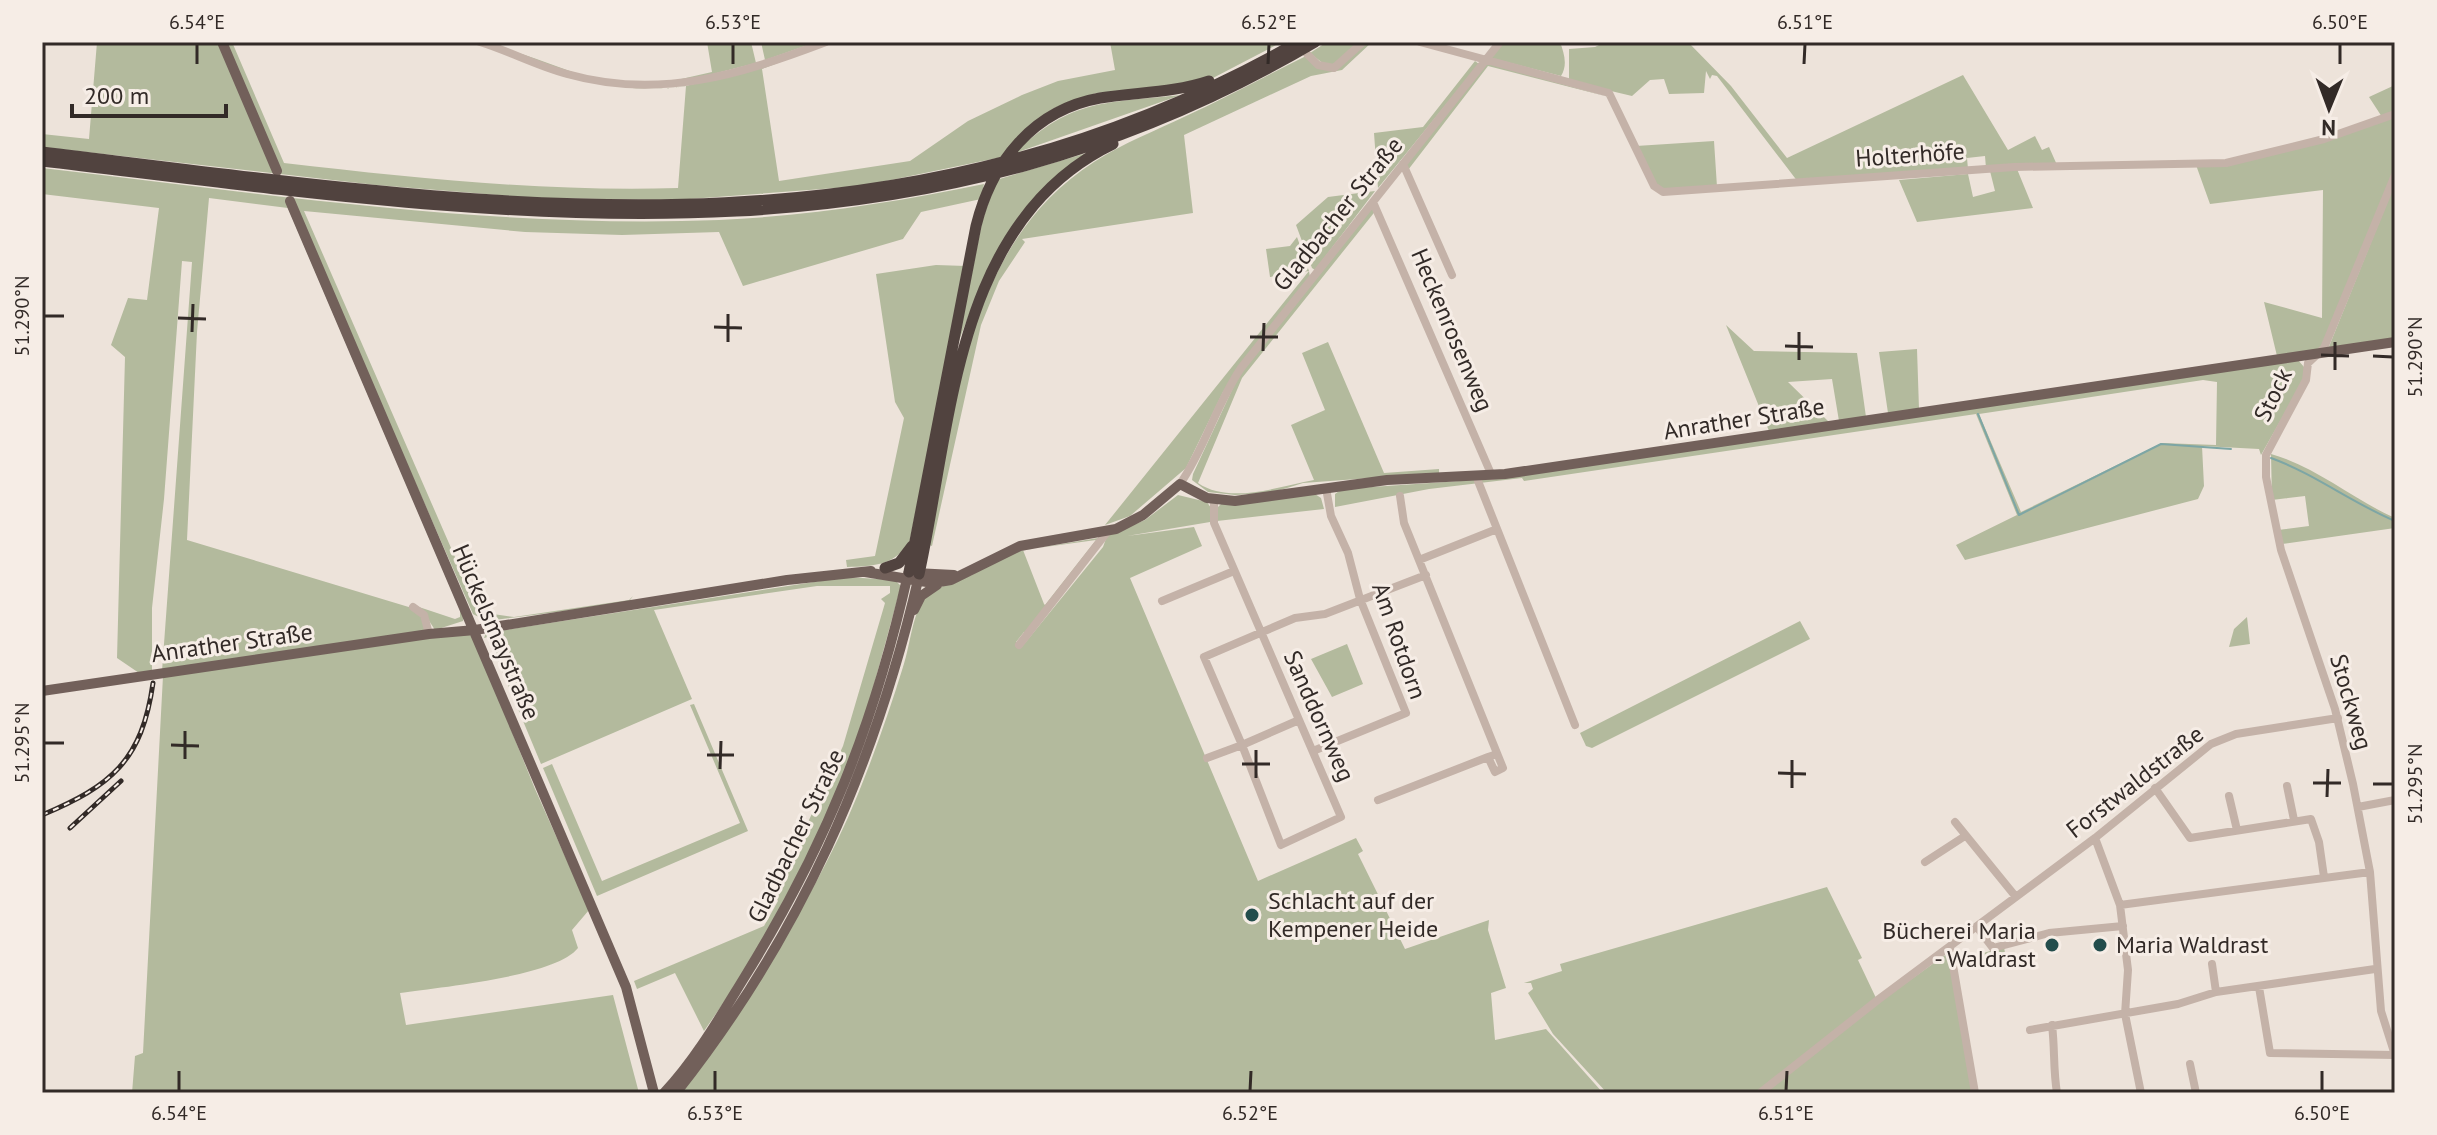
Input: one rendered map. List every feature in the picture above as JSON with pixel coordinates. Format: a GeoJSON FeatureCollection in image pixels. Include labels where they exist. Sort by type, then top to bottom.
{"type":"FeatureCollection","features":[{"type":"Feature","properties":{"kind":"highway"},"geometry":{"type":"LineString","coordinates":[[42,161],[475,200],[655,206],[822,197],[958,179],[1126,133],[1197,104],[1315,42]]}},
{"type":"Feature","properties":{"kind":"highway"},"geometry":{"type":"LineString","coordinates":[[1022,163],[1159,111],[1296,43]]}},
{"type":"Feature","properties":{"kind":"highway"},"geometry":{"type":"LineString","coordinates":[[913,576],[916,539],[976,226],[988,185],[1006,155],[1038,124],[1075,105],[1100,98],[1191,87],[1296,43]]}},
{"type":"Feature","properties":{"kind":"highway"},"geometry":{"type":"LineString","coordinates":[[913,576],[968,335],[982,290],[1000,253],[1031,210],[1076,168],[1107,147],[1181,115],[1197,104]]}},
{"type":"Feature","properties":{"kind":"highway"},"geometry":{"type":"LineString","coordinates":[[42,152],[197,175]]}},
{"type":"Feature","properties":{"kind":"highway"},"geometry":{"type":"LineString","coordinates":[[885,568],[899,563],[916,539]]}},
{"type":"Feature","properties":{"kind":"main road"},"geometry":{"type":"LineString","coordinates":[[222,42],[277,171]]}},
{"type":"Feature","properties":{"kind":"main road","name":"Hückelsmaystraße"},"geometry":{"type":"LineString","coordinates":[[293,208],[626,987],[654,1093]]}},
{"type":"Feature","properties":{"kind":"main road"},"geometry":{"type":"LineString","coordinates":[[2320,352],[2395,342]]}},
{"type":"Feature","properties":{"kind":"main road","name":"Anrather Straße"},"geometry":{"type":"LineString","coordinates":[[1180,484],[1214,500],[1247,500],[1398,479],[1492,476],[2320,352]]}},
{"type":"Feature","properties":{"kind":"main road","name":"Gladbacher Straße"},"geometry":{"type":"LineString","coordinates":[[1108,531],[1143,515],[1180,484]]}},
{"type":"Feature","properties":{"kind":"main road","name":"Anrather Straße"},"geometry":{"type":"LineString","coordinates":[[865,572],[951,580],[1020,546],[1108,531]]}},
{"type":"Feature","properties":{"kind":"main road","name":"Anrather Straße"},"geometry":{"type":"LineString","coordinates":[[42,691],[800,578],[885,568],[913,576],[956,574],[979,567]]}},
{"type":"Feature","properties":{"kind":"main road","name":"Gladbacher Straße"},"geometry":{"type":"LineString","coordinates":[[676,1093],[749,989],[830,847],[884,710],[909,616],[913,576]]}},
{"type":"Feature","properties":{"kind":"main road","name":"Gladbacher Straße"},"geometry":{"type":"LineString","coordinates":[[662,1093],[676,1079],[770,936],[833,817],[869,722],[913,576]]}},
{"type":"Feature","properties":{"kind":"main road"},"geometry":{"type":"LineString","coordinates":[[909,616],[931,587],[951,580]]}},
{"type":"Feature","properties":{"kind":"main road","name":"Hückelsmaystraße"},"geometry":{"type":"LineString","coordinates":[[649,1068],[662,1093]]}},
{"type":"Feature","properties":{"kind":"main road"},"geometry":{"type":"LineString","coordinates":[[656,1079],[676,1079]]}},
{"type":"Feature","properties":{"kind":"street"},"geometry":{"type":"LineString","coordinates":[[480,42],[571,75],[657,87],[761,66],[826,42]]}},
{"type":"Feature","properties":{"kind":"street"},"geometry":{"type":"LineString","coordinates":[[1307,54],[1318,65],[1334,68],[1363,42]]}},
{"type":"Feature","properties":{"kind":"street","name":"Holterhöfe"},"geometry":{"type":"LineString","coordinates":[[1420,42],[1484,62],[1609,93],[1654,186],[1673,193],[2014,167],[2226,163],[2324,139],[2395,114]]}},
{"type":"Feature","properties":{"kind":"street","name":"Gladbacher Straße"},"geometry":{"type":"LineString","coordinates":[[1180,484],[1202,448],[1222,398],[1241,368],[1500,42]]}},
{"type":"Feature","properties":{"kind":"street"},"geometry":{"type":"LineString","coordinates":[[1403,164],[1452,275]]}},
{"type":"Feature","properties":{"kind":"street"},"geometry":{"type":"LineString","coordinates":[[2320,352],[2395,175]]}},
{"type":"Feature","properties":{"kind":"street","name":"Heckenrosenweg"},"geometry":{"type":"LineString","coordinates":[[1373,202],[1492,476]]}},
{"type":"Feature","properties":{"kind":"street","name":"Stock"},"geometry":{"type":"LineString","coordinates":[[2266,457],[2305,382],[2308,363],[2320,352]]}},
{"type":"Feature","properties":{"kind":"street","name":"Stockweg"},"geometry":{"type":"LineString","coordinates":[[2266,457],[2269,497],[2281,550],[2338,718],[2358,807],[2370,872],[2375,969],[2381,1015],[2395,1055]]}},
{"type":"Feature","properties":{"kind":"street"},"geometry":{"type":"LineString","coordinates":[[1478,481],[1575,725]]}},
{"type":"Feature","properties":{"kind":"street","name":"Am Rotdorn"},"geometry":{"type":"LineString","coordinates":[[1313,751],[1406,713],[1360,599],[1348,553],[1331,516],[1326,488]]}},
{"type":"Feature","properties":{"kind":"street"},"geometry":{"type":"LineString","coordinates":[[1378,800],[1492,756],[1404,523],[1400,496]]}},
{"type":"Feature","properties":{"kind":"street","name":"Sanddornweg"},"geometry":{"type":"LineString","coordinates":[[1214,500],[1213,519],[1341,817],[1281,845],[1242,745]]}},
{"type":"Feature","properties":{"kind":"street"},"geometry":{"type":"LineString","coordinates":[[1419,560],[1497,529]]}},
{"type":"Feature","properties":{"kind":"street","name":"Gladbacher Straße"},"geometry":{"type":"LineString","coordinates":[[1019,645],[1108,531]]}},
{"type":"Feature","properties":{"kind":"street"},"geometry":{"type":"LineString","coordinates":[[1162,601],[1234,571]]}},
{"type":"Feature","properties":{"kind":"street"},"geometry":{"type":"LineString","coordinates":[[1242,745],[1204,657],[1295,618],[1325,614],[1426,575]]}},
{"type":"Feature","properties":{"kind":"street"},"geometry":{"type":"LineString","coordinates":[[413,607],[424,615],[429,634]]}},
{"type":"Feature","properties":{"kind":"street","name":"Forstwaldstraße"},"geometry":{"type":"LineString","coordinates":[[1760,1093],[2095,838],[2211,744],[2236,734],[2338,718]]}},
{"type":"Feature","properties":{"kind":"street"},"geometry":{"type":"LineString","coordinates":[[1207,758],[1299,720]]}},
{"type":"Feature","properties":{"kind":"street"},"geometry":{"type":"LineString","coordinates":[[2287,786],[2294,820]]}},
{"type":"Feature","properties":{"kind":"street"},"geometry":{"type":"LineString","coordinates":[[2155,788],[2190,838],[2311,819],[2324,877]]}},
{"type":"Feature","properties":{"kind":"street"},"geometry":{"type":"LineString","coordinates":[[2229,796],[2237,830]]}},
{"type":"Feature","properties":{"kind":"street"},"geometry":{"type":"LineString","coordinates":[[2358,807],[2395,800]]}},
{"type":"Feature","properties":{"kind":"street"},"geometry":{"type":"LineString","coordinates":[[1955,822],[2016,897]]}},
{"type":"Feature","properties":{"kind":"street"},"geometry":{"type":"LineString","coordinates":[[1925,862],[1965,836]]}},
{"type":"Feature","properties":{"kind":"street"},"geometry":{"type":"LineString","coordinates":[[2095,838],[2120,905],[2128,970],[2125,1014],[2141,1093]]}},
{"type":"Feature","properties":{"kind":"street"},"geometry":{"type":"LineString","coordinates":[[2120,905],[2370,872]]}},
{"type":"Feature","properties":{"kind":"street"},"geometry":{"type":"LineString","coordinates":[[1977,927],[1993,948],[2049,933],[2123,926]]}},
{"type":"Feature","properties":{"kind":"street"},"geometry":{"type":"LineString","coordinates":[[1950,948],[1975,1093]]}},
{"type":"Feature","properties":{"kind":"street"},"geometry":{"type":"LineString","coordinates":[[2212,964],[2216,992]]}},
{"type":"Feature","properties":{"kind":"street"},"geometry":{"type":"LineString","coordinates":[[2030,1030],[2125,1014],[2216,992],[2375,969]]}},
{"type":"Feature","properties":{"kind":"street"},"geometry":{"type":"LineString","coordinates":[[2259,987],[2270,1053],[2395,1055]]}},
{"type":"Feature","properties":{"kind":"street"},"geometry":{"type":"LineString","coordinates":[[2052,1025],[2055,1048],[2052,1061],[2057,1093]]}},
{"type":"Feature","properties":{"kind":"street"},"geometry":{"type":"LineString","coordinates":[[2190,1064],[2196,1093]]}},
{"type":"Feature","properties":{"kind":"green space"},"geometry":{"type":"Polygon","coordinates":[[[97,42],[232,42],[284,163],[480,183],[629,189],[678,188],[684,86],[811,46],[833,42],[762,69],[779,181],[910,161],[968,121],[1022,95],[1058,81],[1115,70],[1110,42],[1282,42],[1211,79],[1188,86],[1096,93],[1054,108],[1030,125],[1002,157],[862,186],[676,200],[534,198],[376,185],[42,147],[42,134],[89,139],[97,42]]]}},
{"type":"Feature","properties":{"kind":"green space"},"geometry":{"type":"Polygon","coordinates":[[[471,42],[495,46],[611,84],[659,89],[604,84],[471,42]]]}},
{"type":"Feature","properties":{"kind":"green space"},"geometry":{"type":"Polygon","coordinates":[[[707,42],[751,42],[756,63],[670,85],[668,82],[712,72],[707,42]]]}},
{"type":"Feature","properties":{"kind":"green space"},"geometry":{"type":"Polygon","coordinates":[[[761,42],[807,42],[808,45],[765,60],[761,42]]]}},
{"type":"Feature","properties":{"kind":"green space"},"geometry":{"type":"Polygon","coordinates":[[[1327,42],[1360,42],[1336,64],[1325,65],[1310,53],[1327,42]]]}},
{"type":"Feature","properties":{"kind":"green space"},"geometry":{"type":"Polygon","coordinates":[[[1367,42],[1372,42],[1342,70],[1311,76],[1184,135],[1193,213],[1022,239],[1025,242],[999,281],[981,325],[932,546],[929,545],[959,385],[973,333],[992,284],[1017,238],[1051,197],[1094,162],[1128,143],[1306,56],[1329,70],[1367,42]]]}},
{"type":"Feature","properties":{"kind":"green space"},"geometry":{"type":"Polygon","coordinates":[[[1504,42],[1560,42],[1565,63],[1561,76],[1491,58],[1504,42]]]}},
{"type":"Feature","properties":{"kind":"green space"},"geometry":{"type":"Polygon","coordinates":[[[1605,42],[1688,42],[1731,86],[1787,158],[1963,75],[2008,150],[2035,136],[2042,150],[2049,147],[2057,165],[1986,168],[1985,156],[1967,158],[1968,169],[1798,182],[1717,76],[1712,75],[1710,79],[1706,71],[1704,93],[1669,94],[1664,79],[1650,80],[1632,96],[1569,81],[1569,49],[1595,47],[1605,42]]]}},
{"type":"Feature","properties":{"kind":"green space"},"geometry":{"type":"Polygon","coordinates":[[[1475,61],[1479,64],[1378,188],[1374,133],[1423,127],[1475,61]]]}},
{"type":"Feature","properties":{"kind":"green space"},"geometry":{"type":"Polygon","coordinates":[[[1487,63],[1609,97],[1488,66],[1408,170],[1406,164],[1487,63]]]}},
{"type":"Feature","properties":{"kind":"green space"},"geometry":{"type":"Polygon","coordinates":[[[2395,85],[2395,111],[2382,117],[2369,97],[2395,85]]]}},
{"type":"Feature","properties":{"kind":"green space"},"geometry":{"type":"Polygon","coordinates":[[[1181,95],[1015,153],[1054,122],[1092,106],[1181,95]]]}},
{"type":"Feature","properties":{"kind":"green space"},"geometry":{"type":"Polygon","coordinates":[[[2395,115],[2395,168],[2321,349],[2277,356],[2264,302],[2322,318],[2323,190],[2210,204],[2196,165],[2226,164],[2395,115]]]}},
{"type":"Feature","properties":{"kind":"green space"},"geometry":{"type":"Polygon","coordinates":[[[1714,141],[1717,187],[1673,191],[1658,187],[1636,146],[1714,141]]]}},
{"type":"Feature","properties":{"kind":"green space"},"geometry":{"type":"Polygon","coordinates":[[[1097,150],[1050,187],[981,284],[958,343],[982,222],[996,180],[1097,150]]]}},
{"type":"Feature","properties":{"kind":"green space"},"geometry":{"type":"Polygon","coordinates":[[[42,168],[380,207],[549,219],[634,221],[719,220],[819,212],[984,184],[981,199],[921,212],[903,239],[743,286],[719,232],[622,235],[525,232],[304,211],[479,612],[514,617],[629,600],[633,596],[628,603],[486,621],[473,614],[292,202],[289,202],[464,613],[463,621],[435,630],[424,613],[413,605],[455,619],[460,617],[460,610],[288,208],[209,198],[197,332],[187,540],[412,608],[421,614],[426,628],[421,633],[162,671],[192,262],[182,261],[164,499],[152,608],[152,671],[139,673],[117,658],[125,357],[111,345],[128,298],[147,300],[159,208],[42,194],[42,168]]]}},
{"type":"Feature","properties":{"kind":"green space"},"geometry":{"type":"Polygon","coordinates":[[[2017,169],[2033,208],[1917,222],[1899,180],[1968,174],[1973,197],[1995,191],[1990,171],[2017,169]]]}},
{"type":"Feature","properties":{"kind":"green space"},"geometry":{"type":"Polygon","coordinates":[[[2395,183],[2395,339],[2328,349],[2395,183]]]}},
{"type":"Feature","properties":{"kind":"green space"},"geometry":{"type":"Polygon","coordinates":[[[1375,191],[1315,270],[1312,268],[1296,225],[1328,197],[1375,191]]]}},
{"type":"Feature","properties":{"kind":"green space"},"geometry":{"type":"Polygon","coordinates":[[[1373,207],[1377,209],[1242,378],[1198,483],[1225,493],[1240,493],[1314,480],[1291,425],[1325,410],[1302,353],[1328,342],[1384,473],[1439,469],[1439,473],[1303,483],[1271,493],[1235,495],[1208,492],[1192,480],[1193,474],[1238,377],[1373,207]]]}},
{"type":"Feature","properties":{"kind":"green space"},"geometry":{"type":"Polygon","coordinates":[[[1297,237],[1309,271],[1270,277],[1266,249],[1290,246],[1297,237]]]}},
{"type":"Feature","properties":{"kind":"green space"},"geometry":{"type":"Polygon","coordinates":[[[936,265],[966,266],[909,544],[889,561],[847,567],[846,560],[875,556],[904,418],[895,402],[876,274],[936,265]]]}},
{"type":"Feature","properties":{"kind":"green space"},"geometry":{"type":"Polygon","coordinates":[[[1309,271],[1310,277],[1223,392],[1186,468],[1130,516],[1105,525],[1309,271]]]}},
{"type":"Feature","properties":{"kind":"green space"},"geometry":{"type":"Polygon","coordinates":[[[1726,325],[1754,351],[1857,353],[1866,417],[1839,421],[1832,379],[1788,382],[1829,422],[1769,431],[1726,325]]]}},
{"type":"Feature","properties":{"kind":"green space"},"geometry":{"type":"Polygon","coordinates":[[[1917,349],[1919,409],[1888,413],[1879,352],[1917,349]]]}},
{"type":"Feature","properties":{"kind":"green space"},"geometry":{"type":"Polygon","coordinates":[[[2298,360],[2304,367],[2304,379],[2261,455],[2259,449],[2202,446],[2204,486],[2198,499],[1965,560],[1956,545],[2017,515],[1976,414],[1524,481],[1522,478],[1429,489],[1335,507],[1335,494],[1342,489],[1460,481],[2298,360]],[[2203,380],[1979,414],[2021,512],[2162,443],[2216,445],[2217,382],[2203,380]]]}},
{"type":"Feature","properties":{"kind":"green space"},"geometry":{"type":"Polygon","coordinates":[[[2271,454],[2304,467],[2395,518],[2395,528],[2282,544],[2278,530],[2309,526],[2305,496],[2272,500],[2271,454]]]}},
{"type":"Feature","properties":{"kind":"green space"},"geometry":{"type":"Polygon","coordinates":[[[1315,494],[1321,498],[1324,509],[1217,521],[1217,508],[1221,504],[1315,494]]]}},
{"type":"Feature","properties":{"kind":"green space"},"geometry":{"type":"Polygon","coordinates":[[[1178,495],[1207,502],[1211,508],[1210,522],[1127,536],[1194,527],[1202,546],[1130,578],[1258,881],[1356,838],[1363,851],[1358,854],[1405,949],[1489,920],[1488,930],[1506,988],[1491,993],[1495,1040],[1546,1029],[1603,1093],[681,1093],[778,948],[821,873],[858,794],[903,667],[915,618],[928,592],[972,575],[1007,553],[1023,550],[1045,605],[1096,540],[1036,548],[1098,538],[1099,541],[1026,634],[1024,632],[1016,642],[1025,643],[1103,547],[1107,536],[1145,520],[1178,495]]]}},
{"type":"Feature","properties":{"kind":"green space"},"geometry":{"type":"Polygon","coordinates":[[[846,577],[895,580],[901,586],[855,754],[805,865],[742,976],[704,1031],[675,973],[637,989],[634,981],[764,926],[778,901],[775,894],[843,746],[885,603],[881,599],[890,593],[890,586],[817,586],[654,610],[692,699],[541,764],[488,637],[484,638],[486,633],[846,577]]]}},
{"type":"Feature","properties":{"kind":"green space"},"geometry":{"type":"Polygon","coordinates":[[[2247,617],[2250,644],[2229,647],[2234,629],[2247,617]]]}},
{"type":"Feature","properties":{"kind":"green space"},"geometry":{"type":"Polygon","coordinates":[[[1800,621],[1810,639],[1592,748],[1586,746],[1580,733],[1800,621]]]}},
{"type":"Feature","properties":{"kind":"green space"},"geometry":{"type":"Polygon","coordinates":[[[437,635],[470,635],[474,638],[535,789],[589,910],[572,930],[578,948],[565,958],[495,979],[400,993],[406,1025],[613,995],[639,1093],[132,1093],[135,1056],[143,1053],[163,676],[437,635]]]}},
{"type":"Feature","properties":{"kind":"green space"},"geometry":{"type":"Polygon","coordinates":[[[1347,644],[1363,684],[1332,697],[1311,659],[1347,644]]]}},
{"type":"Feature","properties":{"kind":"green space"},"geometry":{"type":"Polygon","coordinates":[[[694,704],[748,831],[597,896],[543,768],[552,764],[602,881],[740,823],[690,705],[694,704]]]}},
{"type":"Feature","properties":{"kind":"green space"},"geometry":{"type":"Polygon","coordinates":[[[1827,887],[1862,958],[1858,960],[1876,998],[1757,1093],[1607,1093],[1553,1034],[1528,993],[1533,989],[1531,983],[1524,983],[1562,971],[1560,964],[1827,887]]]}},
{"type":"Feature","properties":{"kind":"green space"},"geometry":{"type":"Polygon","coordinates":[[[2004,947],[2007,965],[1982,969],[1980,954],[2004,947]]]}},
{"type":"Feature","properties":{"kind":"green space"},"geometry":{"type":"Polygon","coordinates":[[[1948,953],[1973,1093],[1763,1093],[1878,1003],[1948,953]]]}},
{"type":"Feature","properties":{"kind":"waterway"},"geometry":{"type":"LineString","coordinates":[[1978,414],[2019,515],[2161,444],[2231,449]]}},
{"type":"Feature","properties":{"kind":"waterway"},"geometry":{"type":"LineString","coordinates":[[2271,458],[2395,521]]}},
{"type":"Feature","properties":{"kind":"railway"},"geometry":{"type":"LineString","coordinates":[[42,815],[87,793],[119,767],[141,732],[153,683]]}},
{"type":"Feature","properties":{"kind":"railway"},"geometry":{"type":"LineString","coordinates":[[70,828],[121,781]]}},
{"type":"Feature","properties":{"kind":"place","name":"Schlacht auf der Kempener Heide"},"geometry":{"type":"Point","coordinates":[1252,915]}},
{"type":"Feature","properties":{"kind":"place","name":"Bücherei Maria - Waldrast"},"geometry":{"type":"Point","coordinates":[2052,945]}},
{"type":"Feature","properties":{"kind":"place","name":"Maria Waldrast"},"geometry":{"type":"Point","coordinates":[2100,945]}}]}
